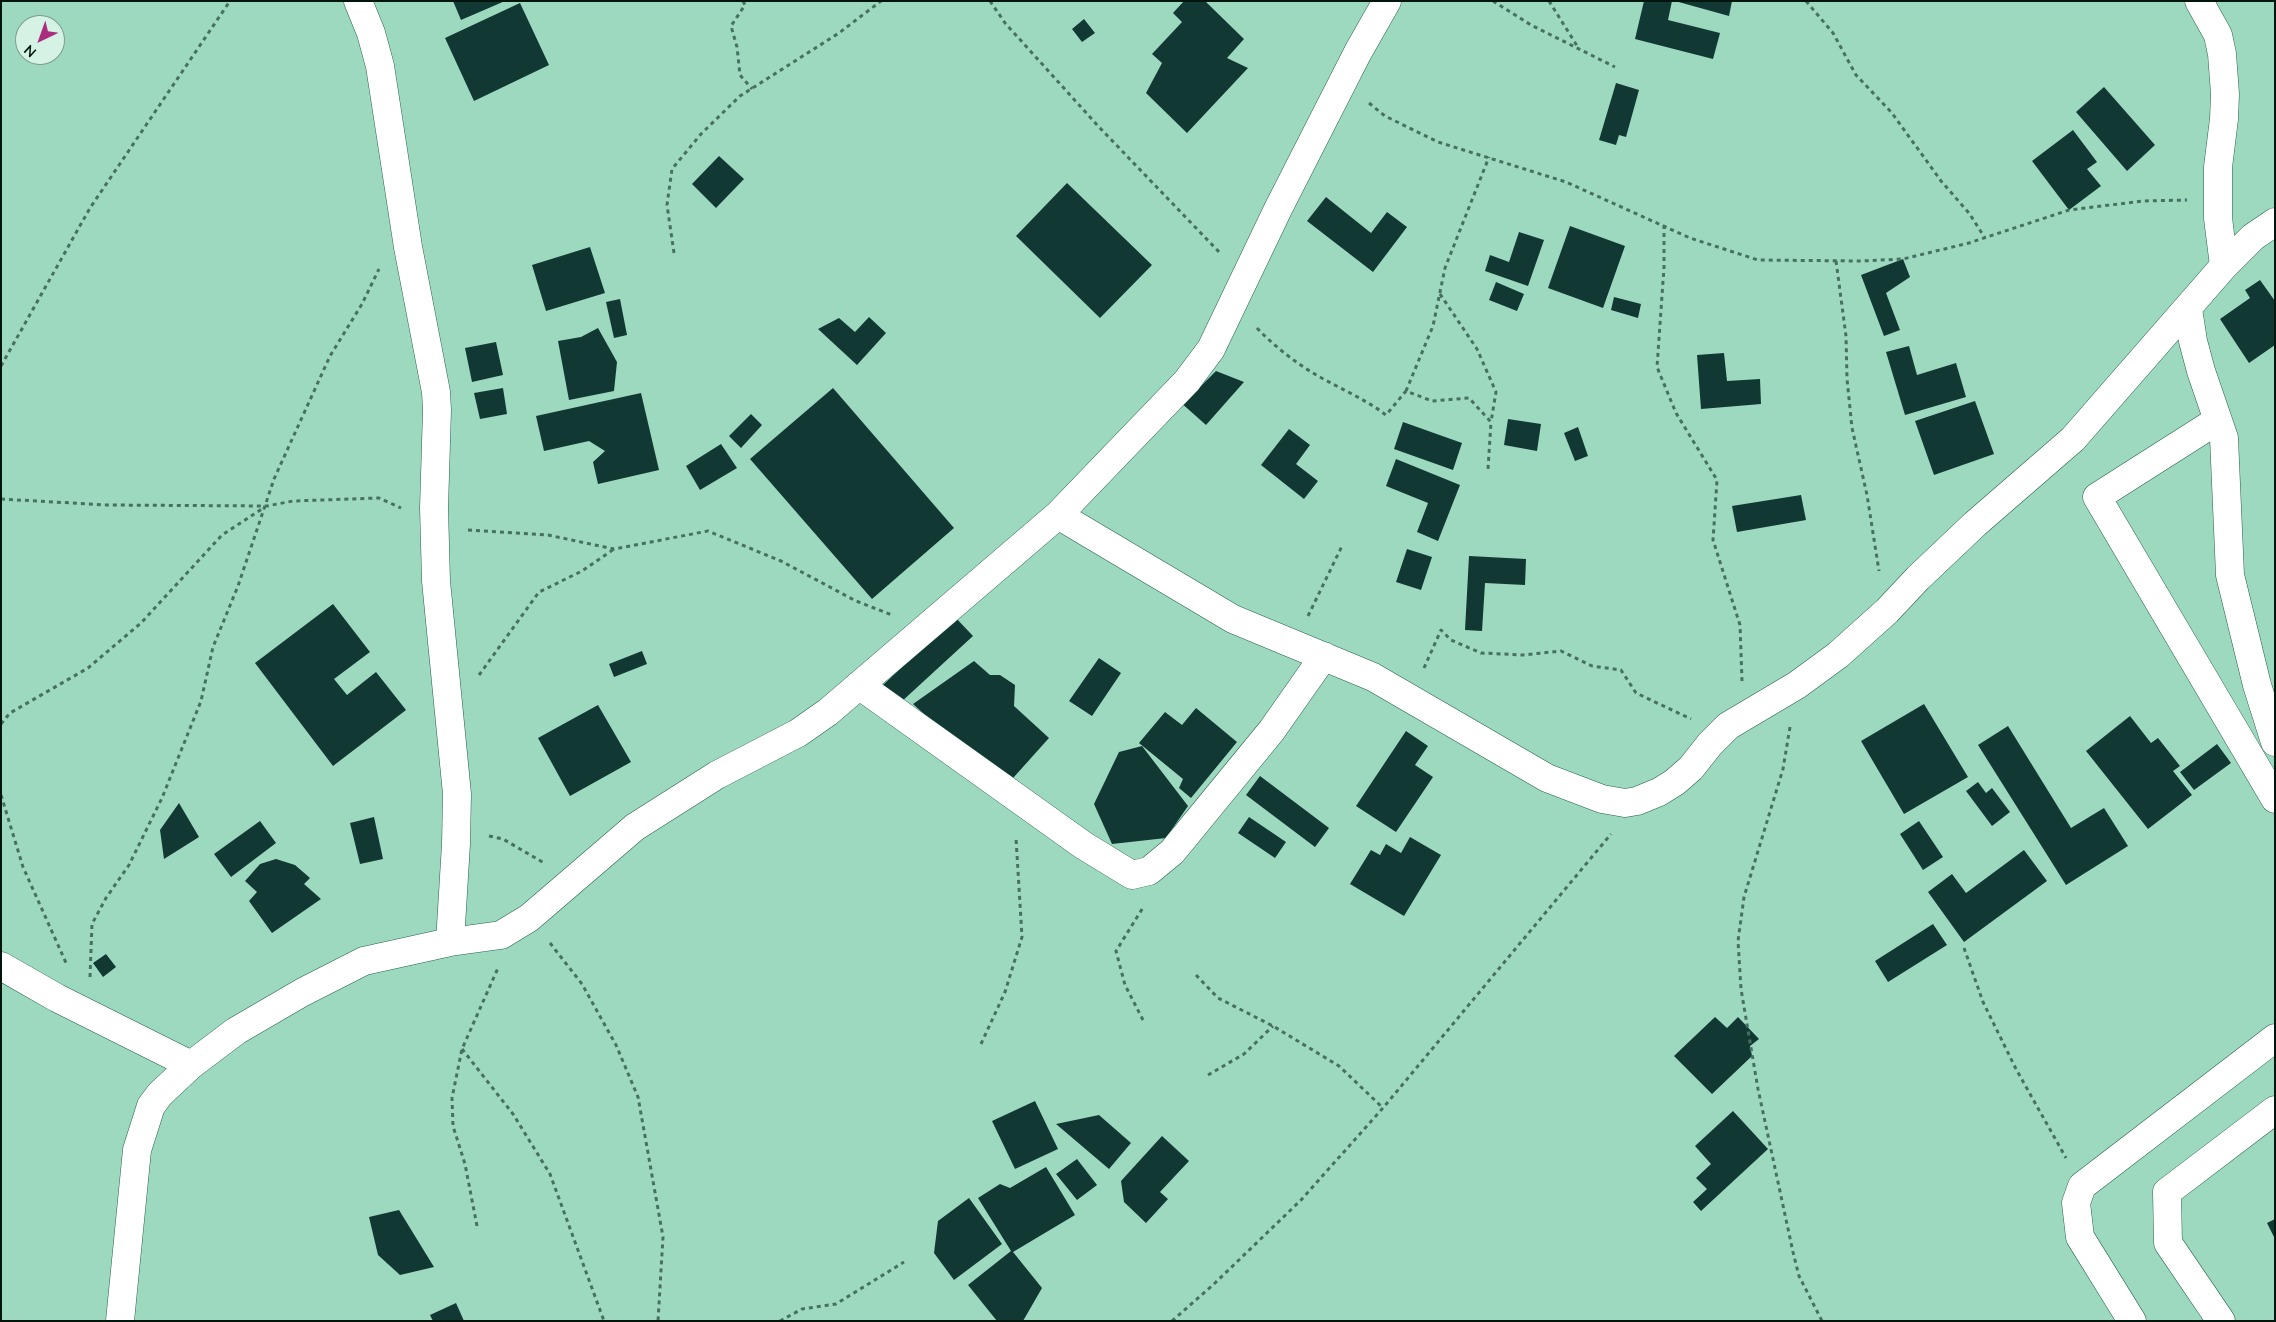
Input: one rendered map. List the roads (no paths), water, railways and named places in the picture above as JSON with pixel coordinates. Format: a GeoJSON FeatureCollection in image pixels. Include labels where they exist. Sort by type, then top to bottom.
{"type":"FeatureCollection","features":[{"type":"Feature","properties":{"kind":"street"},"geometry":{"type":"LineString","coordinates":[[358,1],[371,33],[380,66],[404,219],[438,410],[434,524],[436,581],[457,794],[450,942]]}},
{"type":"Feature","properties":{"kind":"street"},"geometry":{"type":"LineString","coordinates":[[120,1321],[137,1150],[151,1106],[160,1094],[191,1065],[236,1031],[303,992],[364,961],[450,942],[501,934],[524,921],[635,827],[717,775],[798,732],[828,712],[1058,516],[1187,381],[1211,349],[1343,82],[1387,1]]}},
{"type":"Feature","properties":{"kind":"street"},"geometry":{"type":"LineString","coordinates":[[2199,1],[2218,34],[2222,54],[2225,94],[2218,167],[2218,203],[2224,266]]}},
{"type":"Feature","properties":{"kind":"street"},"geometry":{"type":"LineString","coordinates":[[1058,516],[1233,619],[1373,677],[1547,778],[1602,799],[1625,803],[1637,801],[1659,792],[1692,768],[1710,744],[1728,726],[1797,685],[1838,655],[1975,524],[2073,439],[2224,266],[2254,237],[2275,222]]}},
{"type":"Feature","properties":{"kind":"street"},"geometry":{"type":"LineString","coordinates":[[2188,309],[2197,356],[2224,438],[2230,575],[2257,685],[2275,742]]}},
{"type":"Feature","properties":{"kind":"street"},"geometry":{"type":"LineString","coordinates":[[2218,420],[2097,497],[2275,798]]}},
{"type":"Feature","properties":{"kind":"street"},"geometry":{"type":"LineString","coordinates":[[859,685],[1083,846],[1132,875],[1149,871],[1172,852],[1235,778],[1272,730],[1324,656]]}},
{"type":"Feature","properties":{"kind":"street"},"geometry":{"type":"LineString","coordinates":[[1,966],[57,998],[191,1065]]}},
{"type":"Feature","properties":{"kind":"street"},"geometry":{"type":"LineString","coordinates":[[2132,1321],[2080,1237],[2076,1203],[2082,1186],[2275,1038]]}},
{"type":"Feature","properties":{"kind":"street"},"geometry":{"type":"LineString","coordinates":[[2221,1321],[2168,1243],[2167,1192],[2275,1110]]}}]}
